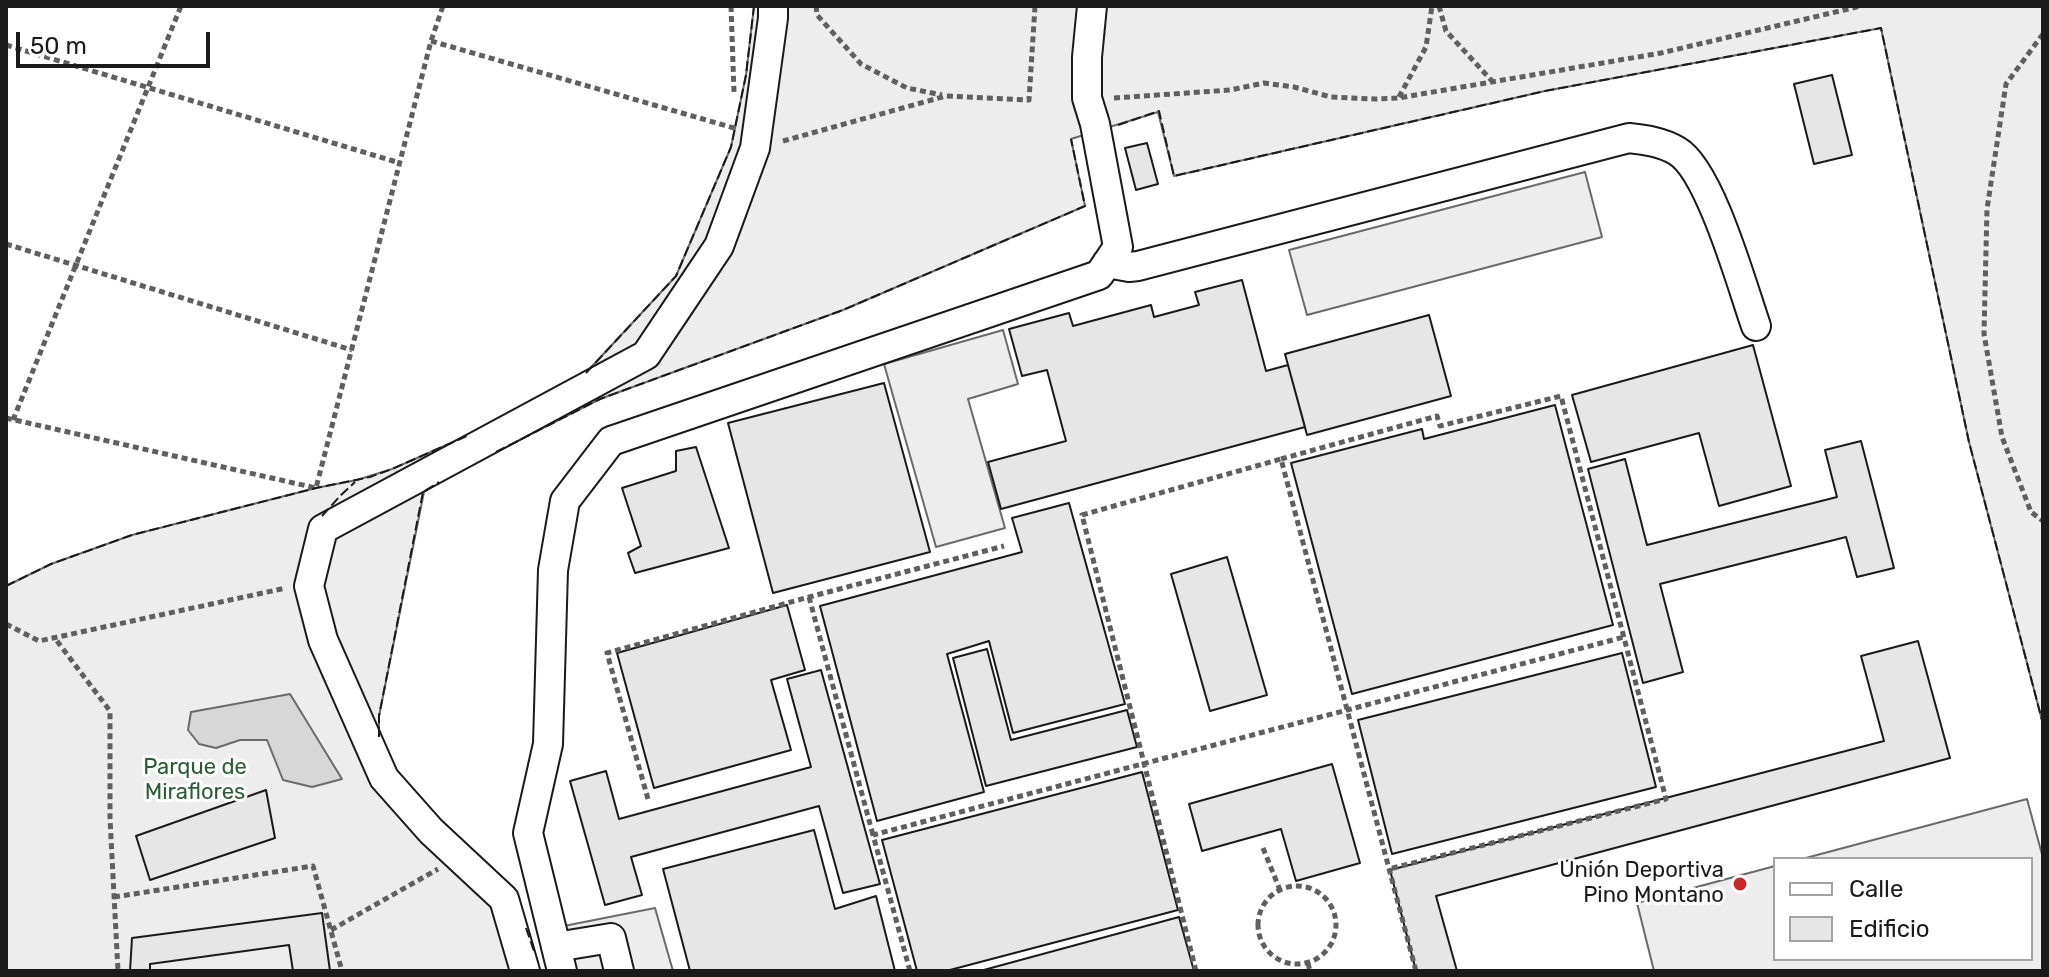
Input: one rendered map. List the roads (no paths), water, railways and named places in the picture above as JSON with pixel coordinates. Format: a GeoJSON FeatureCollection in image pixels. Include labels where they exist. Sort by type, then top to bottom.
{"type":"FeatureCollection","features":[{"type":"Feature","properties":{"kind":"street"},"geometry":{"type":"LineString","coordinates":[[525,971],[504,899],[431,831],[384,778],[323,640],[309,586],[323,529],[646,355],[719,246],[755,148],[773,6]]}},
{"type":"Feature","properties":{"kind":"street"},"geometry":{"type":"LineString","coordinates":[[1092,6],[1087,98],[1095,124],[1113,255],[1119,267],[1138,266],[1629,138],[1658,142],[1679,152],[1694,166],[1710,197],[1756,326]]}},
{"type":"Feature","properties":{"kind":"street"},"geometry":{"type":"LineString","coordinates":[[619,971],[611,938],[559,959],[528,833],[548,744],[553,570],[565,501],[611,441],[1099,275],[1113,255]]}},
{"type":"Feature","properties":{"kind":"place","name":"Unión Deportiva Pino Montano"},"geometry":{"type":"Point","coordinates":[1740,884]}},
{"type":"Feature","properties":{"kind":"park label","name":"Parque de Miraflores"},"geometry":{"type":"Point","coordinates":[195,780]}}]}
